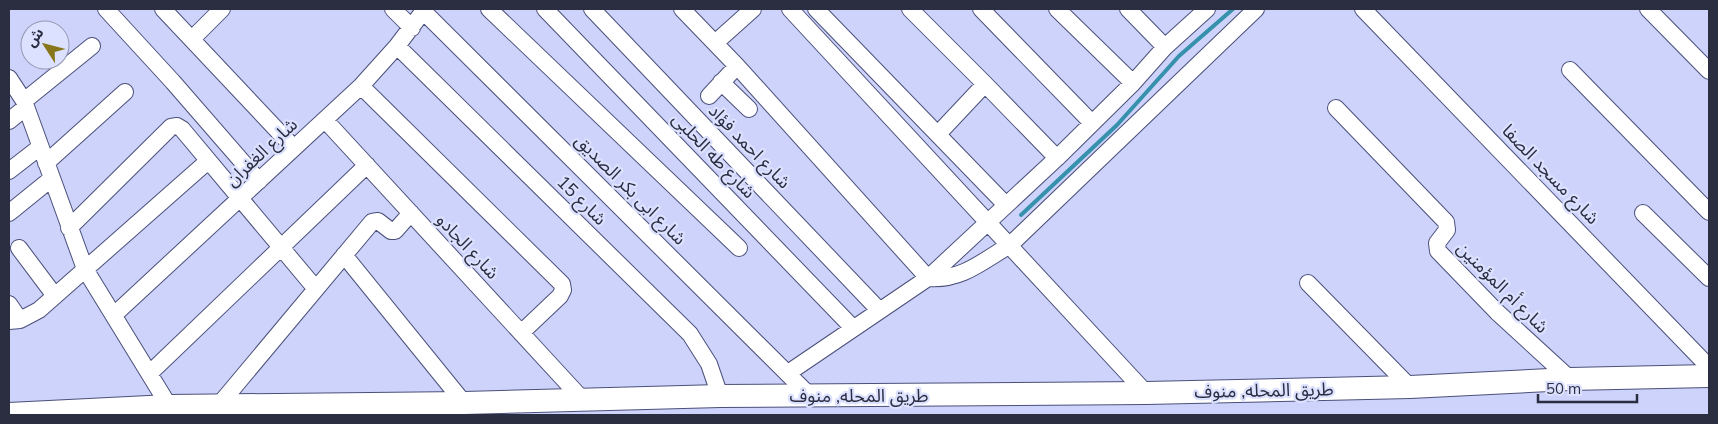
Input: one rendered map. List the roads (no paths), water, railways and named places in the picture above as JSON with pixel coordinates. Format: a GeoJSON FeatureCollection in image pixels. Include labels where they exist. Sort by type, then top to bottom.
{"type":"FeatureCollection","features":[{"type":"Feature","properties":{"kind":"main road","name":"طريق المحله, منوف"},"geometry":{"type":"LineString","coordinates":[[9,414],[169,406],[219,410],[720,396],[1146,393],[1410,387],[1570,379],[1709,376]]}},
{"type":"Feature","properties":{"kind":"street"},"geometry":{"type":"LineString","coordinates":[[106,9],[173,82],[259,181]]}},
{"type":"Feature","properties":{"kind":"street"},"geometry":{"type":"LineString","coordinates":[[163,9],[294,148]]}},
{"type":"Feature","properties":{"kind":"street"},"geometry":{"type":"LineString","coordinates":[[192,39],[222,9]]}},
{"type":"Feature","properties":{"kind":"street"},"geometry":{"type":"LineString","coordinates":[[393,9],[412,28]]}},
{"type":"Feature","properties":{"kind":"street"},"geometry":{"type":"LineString","coordinates":[[489,9],[739,248]]}},
{"type":"Feature","properties":{"kind":"street","name":"شارع طه الحلبى"},"geometry":{"type":"LineString","coordinates":[[546,9],[853,328]]}},
{"type":"Feature","properties":{"kind":"street","name":"شارع احمد فؤاد"},"geometry":{"type":"LineString","coordinates":[[592,9],[879,310]]}},
{"type":"Feature","properties":{"kind":"street"},"geometry":{"type":"LineString","coordinates":[[682,9],[737,66],[928,278],[940,279],[963,273],[1010,245],[1256,9]]}},
{"type":"Feature","properties":{"kind":"street"},"geometry":{"type":"LineString","coordinates":[[715,43],[753,9]]}},
{"type":"Feature","properties":{"kind":"street"},"geometry":{"type":"LineString","coordinates":[[790,9],[1146,393]]}},
{"type":"Feature","properties":{"kind":"street"},"geometry":{"type":"LineString","coordinates":[[816,9],[1006,205]]}},
{"type":"Feature","properties":{"kind":"street"},"geometry":{"type":"LineString","coordinates":[[910,9],[1057,158]]}},
{"type":"Feature","properties":{"kind":"street"},"geometry":{"type":"LineString","coordinates":[[981,9],[1092,123]]}},
{"type":"Feature","properties":{"kind":"street"},"geometry":{"type":"LineString","coordinates":[[1057,9],[1132,83]]}},
{"type":"Feature","properties":{"kind":"street"},"geometry":{"type":"LineString","coordinates":[[1128,9],[1165,47]]}},
{"type":"Feature","properties":{"kind":"street"},"geometry":{"type":"LineString","coordinates":[[788,373],[928,278],[1057,158],[1165,47],[1207,9]]}},
{"type":"Feature","properties":{"kind":"street","name":"شارع مسجد الصفا"},"geometry":{"type":"LineString","coordinates":[[1363,9],[1709,367]]}},
{"type":"Feature","properties":{"kind":"street"},"geometry":{"type":"LineString","coordinates":[[1648,9],[1709,72]]}},
{"type":"Feature","properties":{"kind":"street","name":"شارع الغفران"},"geometry":{"type":"LineString","coordinates":[[114,315],[361,86],[398,46],[424,10]]}},
{"type":"Feature","properties":{"kind":"street","name":"شارع ابى بكر الصديق"},"geometry":{"type":"LineString","coordinates":[[424,10],[809,396]]}},
{"type":"Feature","properties":{"kind":"street"},"geometry":{"type":"LineString","coordinates":[[9,121],[25,104],[92,46]]}},
{"type":"Feature","properties":{"kind":"street","name":"شارع 15"},"geometry":{"type":"LineString","coordinates":[[398,46],[690,334],[709,364],[720,396]]}},
{"type":"Feature","properties":{"kind":"street"},"geometry":{"type":"LineString","coordinates":[[709,96],[737,66]]}},
{"type":"Feature","properties":{"kind":"street"},"geometry":{"type":"LineString","coordinates":[[1570,70],[1709,212]]}},
{"type":"Feature","properties":{"kind":"street"},"geometry":{"type":"LineString","coordinates":[[9,78],[25,104],[85,269],[169,406]]}},
{"type":"Feature","properties":{"kind":"street"},"geometry":{"type":"LineString","coordinates":[[721,82],[749,109]]}},
{"type":"Feature","properties":{"kind":"street"},"geometry":{"type":"LineString","coordinates":[[938,134],[986,84]]}},
{"type":"Feature","properties":{"kind":"street"},"geometry":{"type":"LineString","coordinates":[[361,86],[562,284],[563,290],[560,296],[521,333]]}},
{"type":"Feature","properties":{"kind":"street"},"geometry":{"type":"LineString","coordinates":[[46,163],[125,92]]}},
{"type":"Feature","properties":{"kind":"street","name":"شارع أم المؤمنين"},"geometry":{"type":"LineString","coordinates":[[1336,108],[1446,222],[1447,230],[1437,243],[1438,250],[1497,312],[1570,379]]}},
{"type":"Feature","properties":{"kind":"street","name":"شارع الجادو"},"geometry":{"type":"LineString","coordinates":[[325,120],[582,399]]}},
{"type":"Feature","properties":{"kind":"street"},"geometry":{"type":"LineString","coordinates":[[69,228],[171,127],[177,126],[182,129],[316,289]]}},
{"type":"Feature","properties":{"kind":"street"},"geometry":{"type":"LineString","coordinates":[[9,171],[40,147]]}},
{"type":"Feature","properties":{"kind":"street"},"geometry":{"type":"LineString","coordinates":[[9,304],[14,321],[39,310],[208,160]]}},
{"type":"Feature","properties":{"kind":"street"},"geometry":{"type":"LineString","coordinates":[[150,373],[367,165]]}},
{"type":"Feature","properties":{"kind":"street"},"geometry":{"type":"LineString","coordinates":[[9,212],[51,179]]}},
{"type":"Feature","properties":{"kind":"street"},"geometry":{"type":"LineString","coordinates":[[219,410],[374,220],[391,231],[395,231],[411,213]]}},
{"type":"Feature","properties":{"kind":"street"},"geometry":{"type":"LineString","coordinates":[[1643,213],[1709,278]]}},
{"type":"Feature","properties":{"kind":"street"},"geometry":{"type":"LineString","coordinates":[[19,248],[55,296]]}},
{"type":"Feature","properties":{"kind":"street"},"geometry":{"type":"LineString","coordinates":[[344,255],[464,403]]}},
{"type":"Feature","properties":{"kind":"street"},"geometry":{"type":"LineString","coordinates":[[1308,283],[1410,387]]}},
{"type":"Feature","properties":{"kind":"waterway"},"geometry":{"type":"LineString","coordinates":[[1021,215],[1117,125],[1179,56],[1233,9]]}}]}
